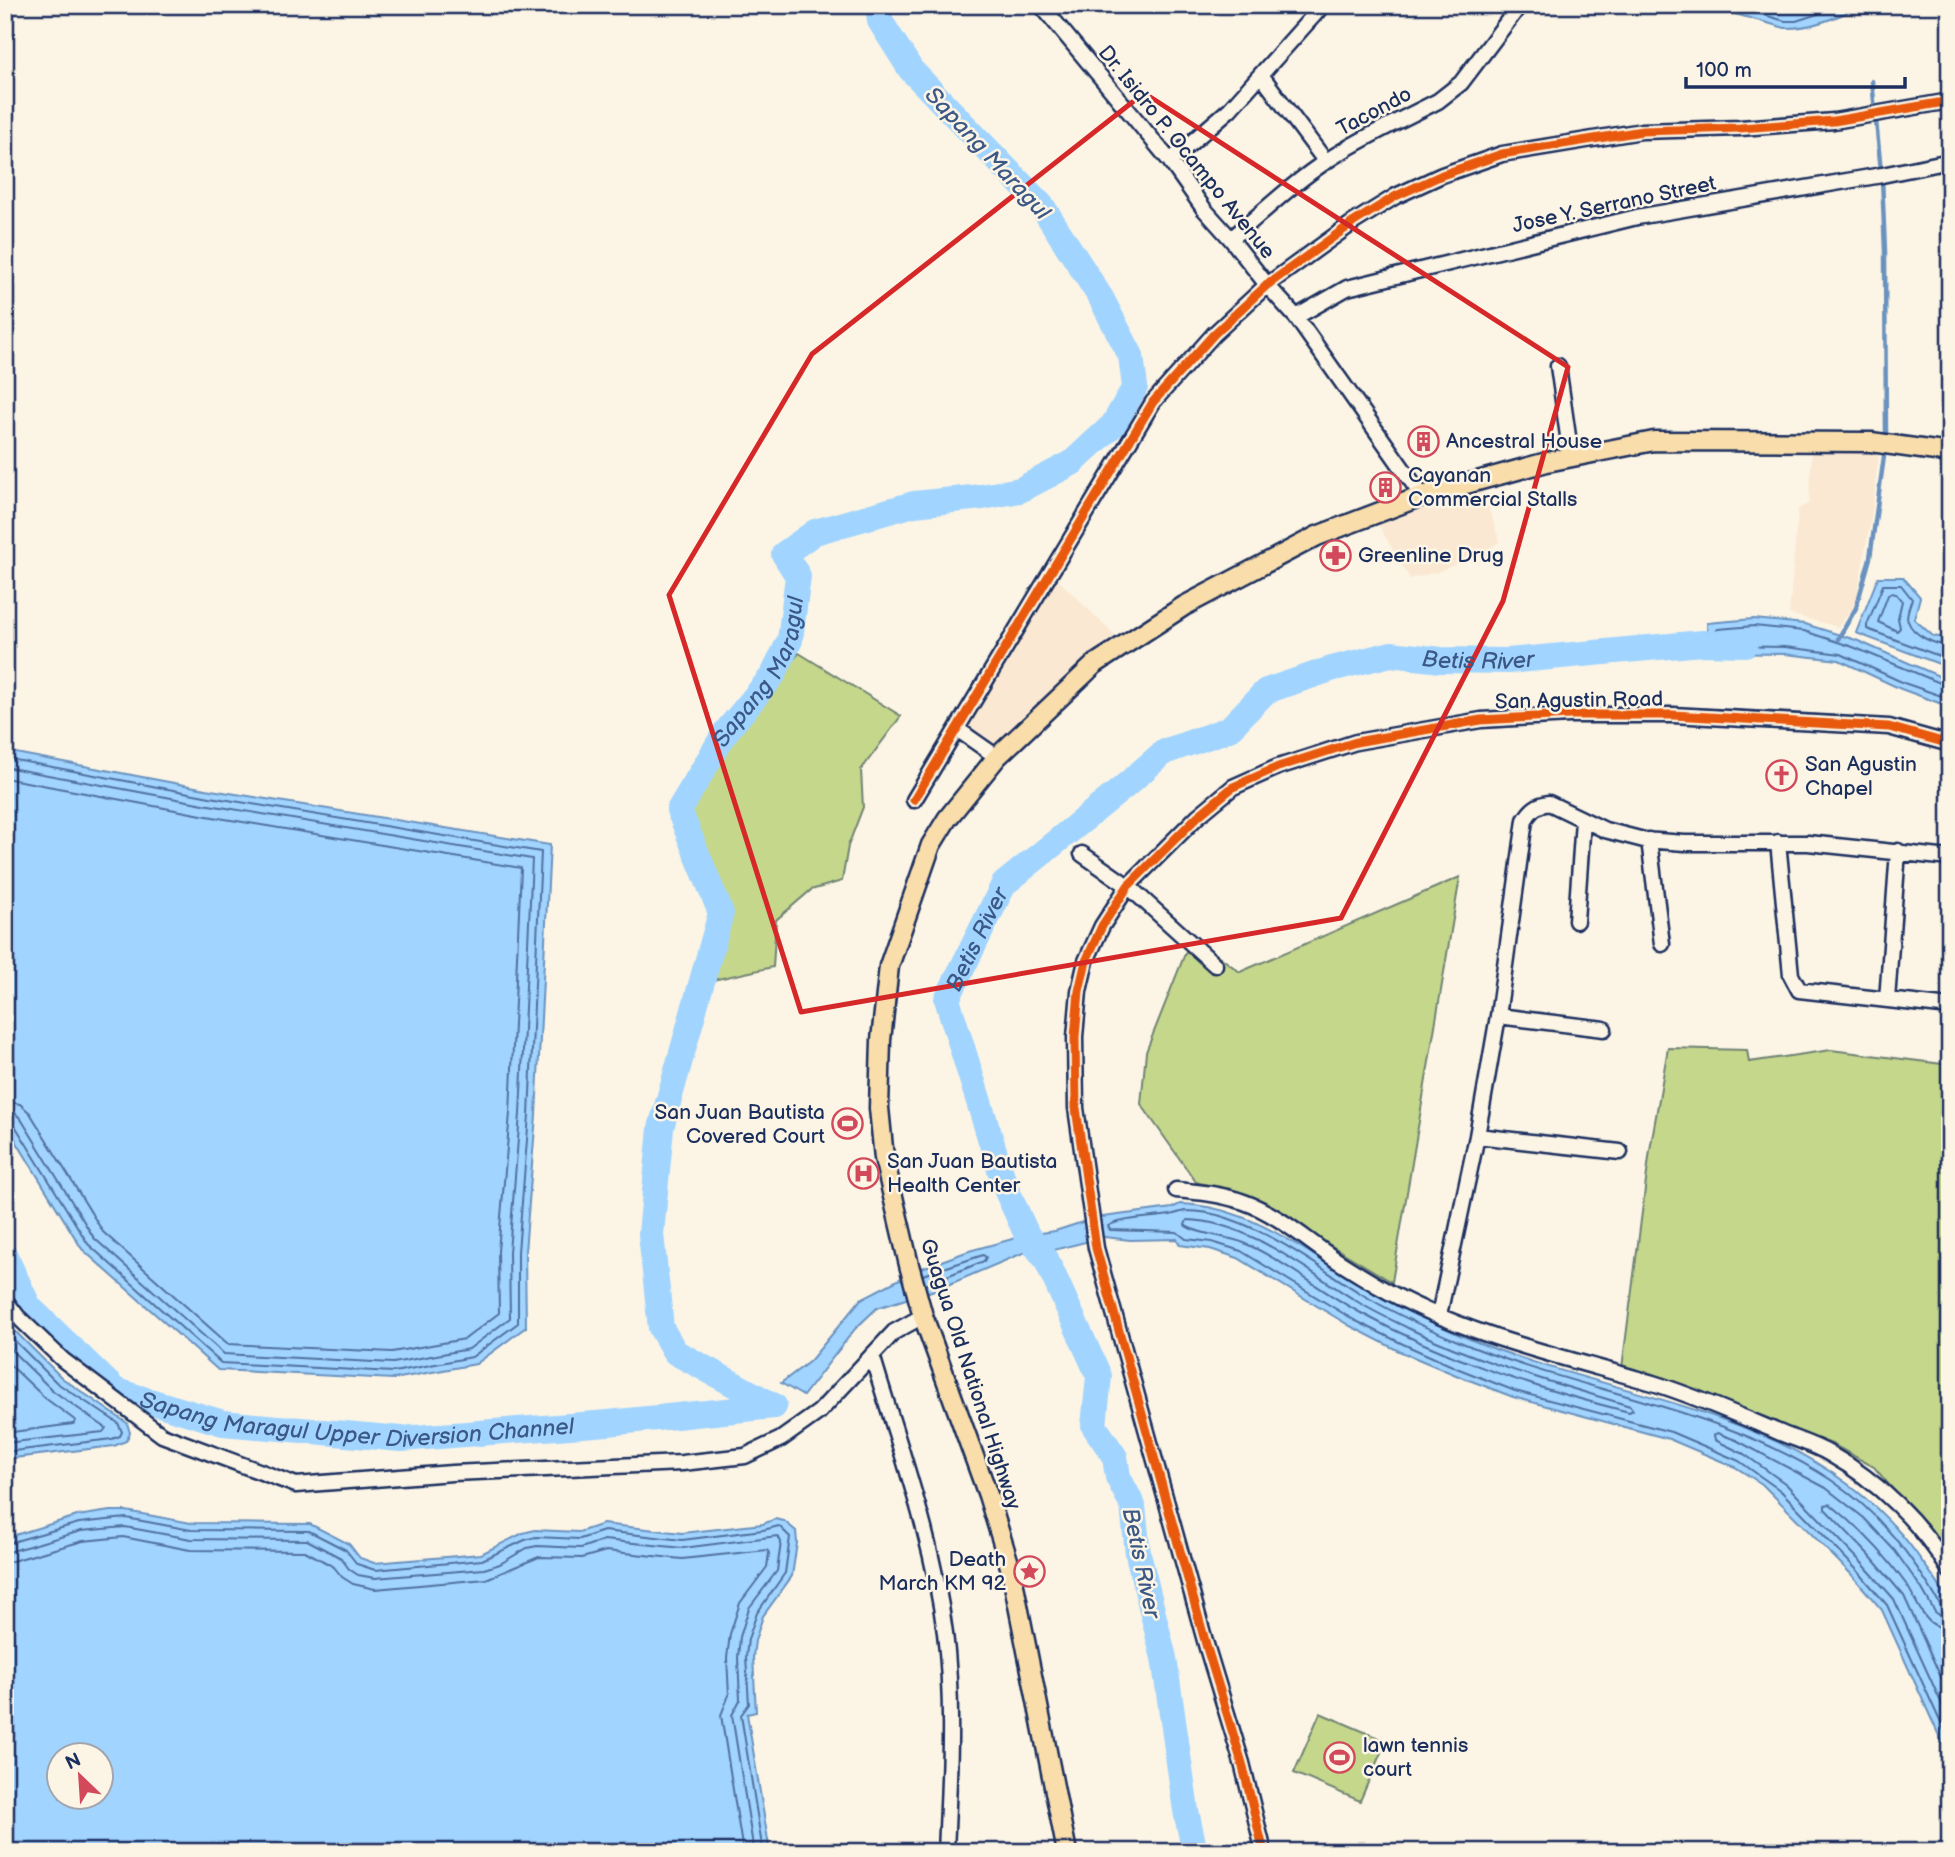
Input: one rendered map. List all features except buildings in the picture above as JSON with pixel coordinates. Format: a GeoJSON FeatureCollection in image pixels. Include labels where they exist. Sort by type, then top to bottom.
{"type":"FeatureCollection","features":[{"type":"Feature","properties":{"kind":"main road","name":"Guagua Old National Highway"},"geometry":{"type":"LineString","coordinates":[[1067,1852],[1010,1570],[988,1495],[922,1310],[884,1158],[879,1108],[881,1040],[889,966],[931,845],[947,818],[997,757],[1095,664],[1184,606],[1317,536],[1422,496],[1572,457],[1654,441],[1871,442],[1950,453]]}},
{"type":"Feature","properties":{"kind":"street","name":"Dr. Isidro P. Ocampo Avenue"},"geometry":{"type":"LineString","coordinates":[[1041,5],[1170,161],[1204,209],[1266,285],[1296,317],[1422,496]]}},
{"type":"Feature","properties":{"kind":"street"},"geometry":{"type":"LineString","coordinates":[[1170,161],[1230,109],[1323,5]]}},
{"type":"Feature","properties":{"kind":"street","name":"Tacondo"},"geometry":{"type":"LineString","coordinates":[[1231,239],[1326,162],[1357,142],[1438,101],[1450,92],[1461,83],[1520,5]]}},
{"type":"Feature","properties":{"kind":"street"},"geometry":{"type":"LineString","coordinates":[[1261,75],[1326,162]]}},
{"type":"Feature","properties":{"kind":"street"},"geometry":{"type":"LineString","coordinates":[[914,800],[1153,402],[1199,349],[1266,285],[1325,241],[1396,196],[1442,175],[1502,154],[1642,131],[1741,128],[1835,121],[1950,101]]}},
{"type":"Feature","properties":{"kind":"street","name":"Jose Y. Serrano Street"},"geometry":{"type":"LineString","coordinates":[[1296,317],[1346,288],[1637,217],[1950,161]]}},
{"type":"Feature","properties":{"kind":"street"},"geometry":{"type":"LineString","coordinates":[[1558,366],[1572,457]]}},
{"type":"Feature","properties":{"kind":"street","name":"San Agustin Road"},"geometry":{"type":"LineString","coordinates":[[1264,1852],[1242,1763],[1207,1648],[1096,1248],[1076,1108],[1075,1037],[1079,991],[1086,961],[1102,926],[1128,886],[1198,816],[1233,787],[1278,766],[1356,742],[1481,720],[1557,715],[1674,715],[1889,727],[1950,744]]}},
{"type":"Feature","properties":{"kind":"street"},"geometry":{"type":"LineString","coordinates":[[957,729],[997,757]]}},
{"type":"Feature","properties":{"kind":"street"},"geometry":{"type":"LineString","coordinates":[[1439,1315],[1477,1136],[1498,1016],[1525,820],[1531,811],[1539,805],[1549,803],[1605,830],[1649,840],[1842,845],[1950,858]]}},
{"type":"Feature","properties":{"kind":"street"},"geometry":{"type":"LineString","coordinates":[[1576,921],[1583,821]]}},
{"type":"Feature","properties":{"kind":"street"},"geometry":{"type":"LineString","coordinates":[[1649,840],[1662,944]]}},
{"type":"Feature","properties":{"kind":"street"},"geometry":{"type":"LineString","coordinates":[[1778,842],[1788,958],[1794,985],[1799,990],[1950,1007]]}},
{"type":"Feature","properties":{"kind":"street"},"geometry":{"type":"LineString","coordinates":[[1887,1000],[1898,851]]}},
{"type":"Feature","properties":{"kind":"street"},"geometry":{"type":"LineString","coordinates":[[1082,854],[1128,886],[1215,964]]}},
{"type":"Feature","properties":{"kind":"street"},"geometry":{"type":"LineString","coordinates":[[1498,1016],[1604,1029]]}},
{"type":"Feature","properties":{"kind":"street"},"geometry":{"type":"LineString","coordinates":[[1477,1136],[1620,1152]]}},
{"type":"Feature","properties":{"kind":"street"},"geometry":{"type":"LineString","coordinates":[[1176,1190],[1213,1193],[1245,1202],[1288,1225],[1332,1257],[1381,1287],[1439,1315],[1543,1354],[1654,1384],[1732,1412],[1827,1452],[1863,1474],[1894,1502],[1920,1530],[1950,1571]]}},
{"type":"Feature","properties":{"kind":"street"},"geometry":{"type":"LineString","coordinates":[[5,1300],[17,1316],[63,1360],[162,1435],[296,1485],[452,1473],[682,1462],[745,1455],[781,1439],[819,1412],[894,1332],[922,1310]]}},
{"type":"Feature","properties":{"kind":"street"},"geometry":{"type":"LineString","coordinates":[[872,1355],[930,1548],[945,1634],[949,1708],[946,1852]]}},
{"type":"Feature","properties":{"kind":"highlighted area"},"geometry":{"type":"Polygon","coordinates":[[[1144,93],[1568,367],[1503,601],[1341,918],[801,1012],[669,595],[812,354],[1144,93]]]}},
{"type":"Feature","properties":{"kind":"shaded area"},"geometry":{"type":"Polygon","coordinates":[[[1839,447],[1879,452],[1872,513],[1855,606],[1838,627],[1789,614],[1798,509],[1809,503],[1812,448],[1839,447]]]}},
{"type":"Feature","properties":{"kind":"shaded area"},"geometry":{"type":"Polygon","coordinates":[[[1481,485],[1500,542],[1478,555],[1440,571],[1410,579],[1373,516],[1481,485]]]}},
{"type":"Feature","properties":{"kind":"shaded area"},"geometry":{"type":"Polygon","coordinates":[[[1054,576],[1116,636],[1101,645],[1005,747],[994,754],[962,732],[1054,576]]]}},
{"type":"Feature","properties":{"kind":"green space"},"geometry":{"type":"Polygon","coordinates":[[[799,653],[901,716],[861,770],[863,807],[848,846],[842,881],[811,890],[776,920],[773,967],[713,980],[724,913],[685,810],[729,736],[799,653]]]}},
{"type":"Feature","properties":{"kind":"green space"},"geometry":{"type":"Polygon","coordinates":[[[1460,877],[1392,1282],[1248,1196],[1196,1182],[1141,1104],[1146,1052],[1192,936],[1240,972],[1460,877]]]}},
{"type":"Feature","properties":{"kind":"green space"},"geometry":{"type":"Polygon","coordinates":[[[1668,1048],[1747,1050],[1749,1062],[1831,1050],[1950,1065],[1950,1557],[1874,1467],[1832,1444],[1622,1368],[1650,1150],[1668,1048]]]}},
{"type":"Feature","properties":{"kind":"green space","name":"lawn tennis court"},"geometry":{"type":"Polygon","coordinates":[[[1320,1713],[1386,1741],[1360,1801],[1294,1773],[1320,1713]]]}},
{"type":"Feature","properties":{"kind":"water"},"geometry":{"type":"Polygon","coordinates":[[[1703,5],[1862,5],[1805,27],[1785,28],[1703,5]]]}},
{"type":"Feature","properties":{"kind":"water"},"geometry":{"type":"Polygon","coordinates":[[[1878,577],[1903,577],[1920,597],[1914,619],[1933,636],[1950,639],[1950,668],[1856,633],[1878,577]]]}},
{"type":"Feature","properties":{"kind":"water"},"geometry":{"type":"Polygon","coordinates":[[[1754,619],[1805,624],[1856,640],[1950,681],[1950,707],[1901,689],[1839,660],[1785,654],[1709,653],[1707,623],[1754,619]]]}},
{"type":"Feature","properties":{"kind":"water"},"geometry":{"type":"Polygon","coordinates":[[[5,751],[211,790],[550,845],[536,1115],[525,1252],[526,1327],[476,1364],[394,1379],[218,1370],[82,1249],[5,1123],[5,751]]]}},
{"type":"Feature","properties":{"kind":"water"},"geometry":{"type":"Polygon","coordinates":[[[1180,1204],[1231,1213],[1255,1222],[1388,1301],[1460,1335],[1519,1357],[1705,1413],[1765,1436],[1821,1466],[1872,1504],[1916,1553],[1946,1599],[1951,1621],[1950,1760],[1882,1610],[1851,1574],[1762,1484],[1735,1467],[1669,1439],[1513,1397],[1399,1351],[1350,1326],[1238,1258],[1210,1249],[1180,1245],[1177,1239],[1130,1240],[1105,1237],[1046,1252],[1040,1250],[1023,1253],[938,1289],[877,1308],[855,1329],[803,1396],[781,1383],[810,1361],[861,1299],[919,1269],[969,1251],[1027,1235],[1055,1231],[1095,1218],[1172,1208],[1180,1204]]]}},
{"type":"Feature","properties":{"kind":"water"},"geometry":{"type":"Polygon","coordinates":[[[5,1321],[62,1378],[127,1423],[130,1433],[126,1441],[114,1446],[5,1459],[5,1321]]]}},
{"type":"Feature","properties":{"kind":"water"},"geometry":{"type":"Polygon","coordinates":[[[126,1511],[191,1523],[310,1524],[349,1544],[360,1558],[374,1563],[481,1554],[523,1533],[535,1530],[579,1532],[603,1524],[682,1533],[763,1524],[775,1519],[784,1521],[796,1531],[792,1576],[763,1616],[753,1657],[756,1712],[747,1714],[770,1852],[5,1852],[5,1538],[77,1516],[126,1511]]]}},
{"type":"Feature","properties":{"kind":"waterway","name":"Sapang Maragul"},"geometry":{"type":"LineString","coordinates":[[774,1406],[675,1352],[661,1328],[651,1234],[661,1128],[721,913],[679,810],[725,733],[773,675],[790,640],[798,576],[784,554],[815,532],[914,504],[1020,490],[1072,463],[1113,425],[1135,387],[1131,356],[1101,298],[1042,206],[911,70],[880,21],[878,5]]}},
{"type":"Feature","properties":{"kind":"waterway"},"geometry":{"type":"LineString","coordinates":[[1872,81],[1881,171]]}},
{"type":"Feature","properties":{"kind":"waterway"},"geometry":{"type":"LineString","coordinates":[[1882,177],[1886,441]]}},
{"type":"Feature","properties":{"kind":"waterway"},"geometry":{"type":"LineString","coordinates":[[1838,639],[1856,608],[1870,558],[1885,449]]}},
{"type":"Feature","properties":{"kind":"waterway","name":"Betis River"},"geometry":{"type":"LineString","coordinates":[[1195,1852],[1186,1811],[1164,1658],[1138,1554],[1133,1506],[1118,1477],[1115,1457],[1094,1426],[1099,1376],[1046,1259],[1027,1235],[1006,1189],[947,999],[1004,884],[1164,752],[1229,729],[1266,691],[1331,669],[1391,654],[1441,660],[1508,661],[1702,643],[1745,644]]}},
{"type":"Feature","properties":{"kind":"waterway","name":"Sapang Maragul Upper Diversion Channel"},"geometry":{"type":"LineString","coordinates":[[5,1256],[29,1307],[116,1391],[223,1423],[401,1439],[608,1423],[774,1406]]}},
{"type":"Feature","properties":{"kind":"cycle path"},"geometry":{"type":"LineString","coordinates":[[914,800],[1153,402],[1214,334],[1267,285],[1354,222],[1396,196],[1442,175],[1502,154],[1642,131],[1740,128],[1834,121],[1950,101]]}},
{"type":"Feature","properties":{"kind":"cycle path"},"geometry":{"type":"LineString","coordinates":[[1264,1852],[1242,1763],[1207,1648],[1096,1248],[1076,1108],[1075,1037],[1079,991],[1086,961],[1102,926],[1128,886],[1198,816],[1233,787],[1278,767],[1356,742],[1481,720],[1570,715],[1673,715],[1889,727],[1950,744]]}},
{"type":"Feature","properties":{"kind":"place","name":"Ancestral House"},"geometry":{"type":"Point","coordinates":[1423,441]}},
{"type":"Feature","properties":{"kind":"place","name":"Cayanan Commercial Stalls"},"geometry":{"type":"Point","coordinates":[1385,487]}},
{"type":"Feature","properties":{"kind":"place","name":"Greenline Drug"},"geometry":{"type":"Point","coordinates":[1335,555]}},
{"type":"Feature","properties":{"kind":"place","name":"San Agustin Chapel"},"geometry":{"type":"Point","coordinates":[1782,776]}},
{"type":"Feature","properties":{"kind":"place","name":"San Juan Bautista Covered Court"},"geometry":{"type":"Point","coordinates":[848,1124]}},
{"type":"Feature","properties":{"kind":"place","name":"San Juan Bautista Health Center"},"geometry":{"type":"Point","coordinates":[864,1173]}},
{"type":"Feature","properties":{"kind":"place","name":"Death March KM 92"},"geometry":{"type":"Point","coordinates":[1029,1571]}},
{"type":"Feature","properties":{"kind":"place","name":"lawn tennis court"},"geometry":{"type":"Point","coordinates":[1340,1757]}}]}
